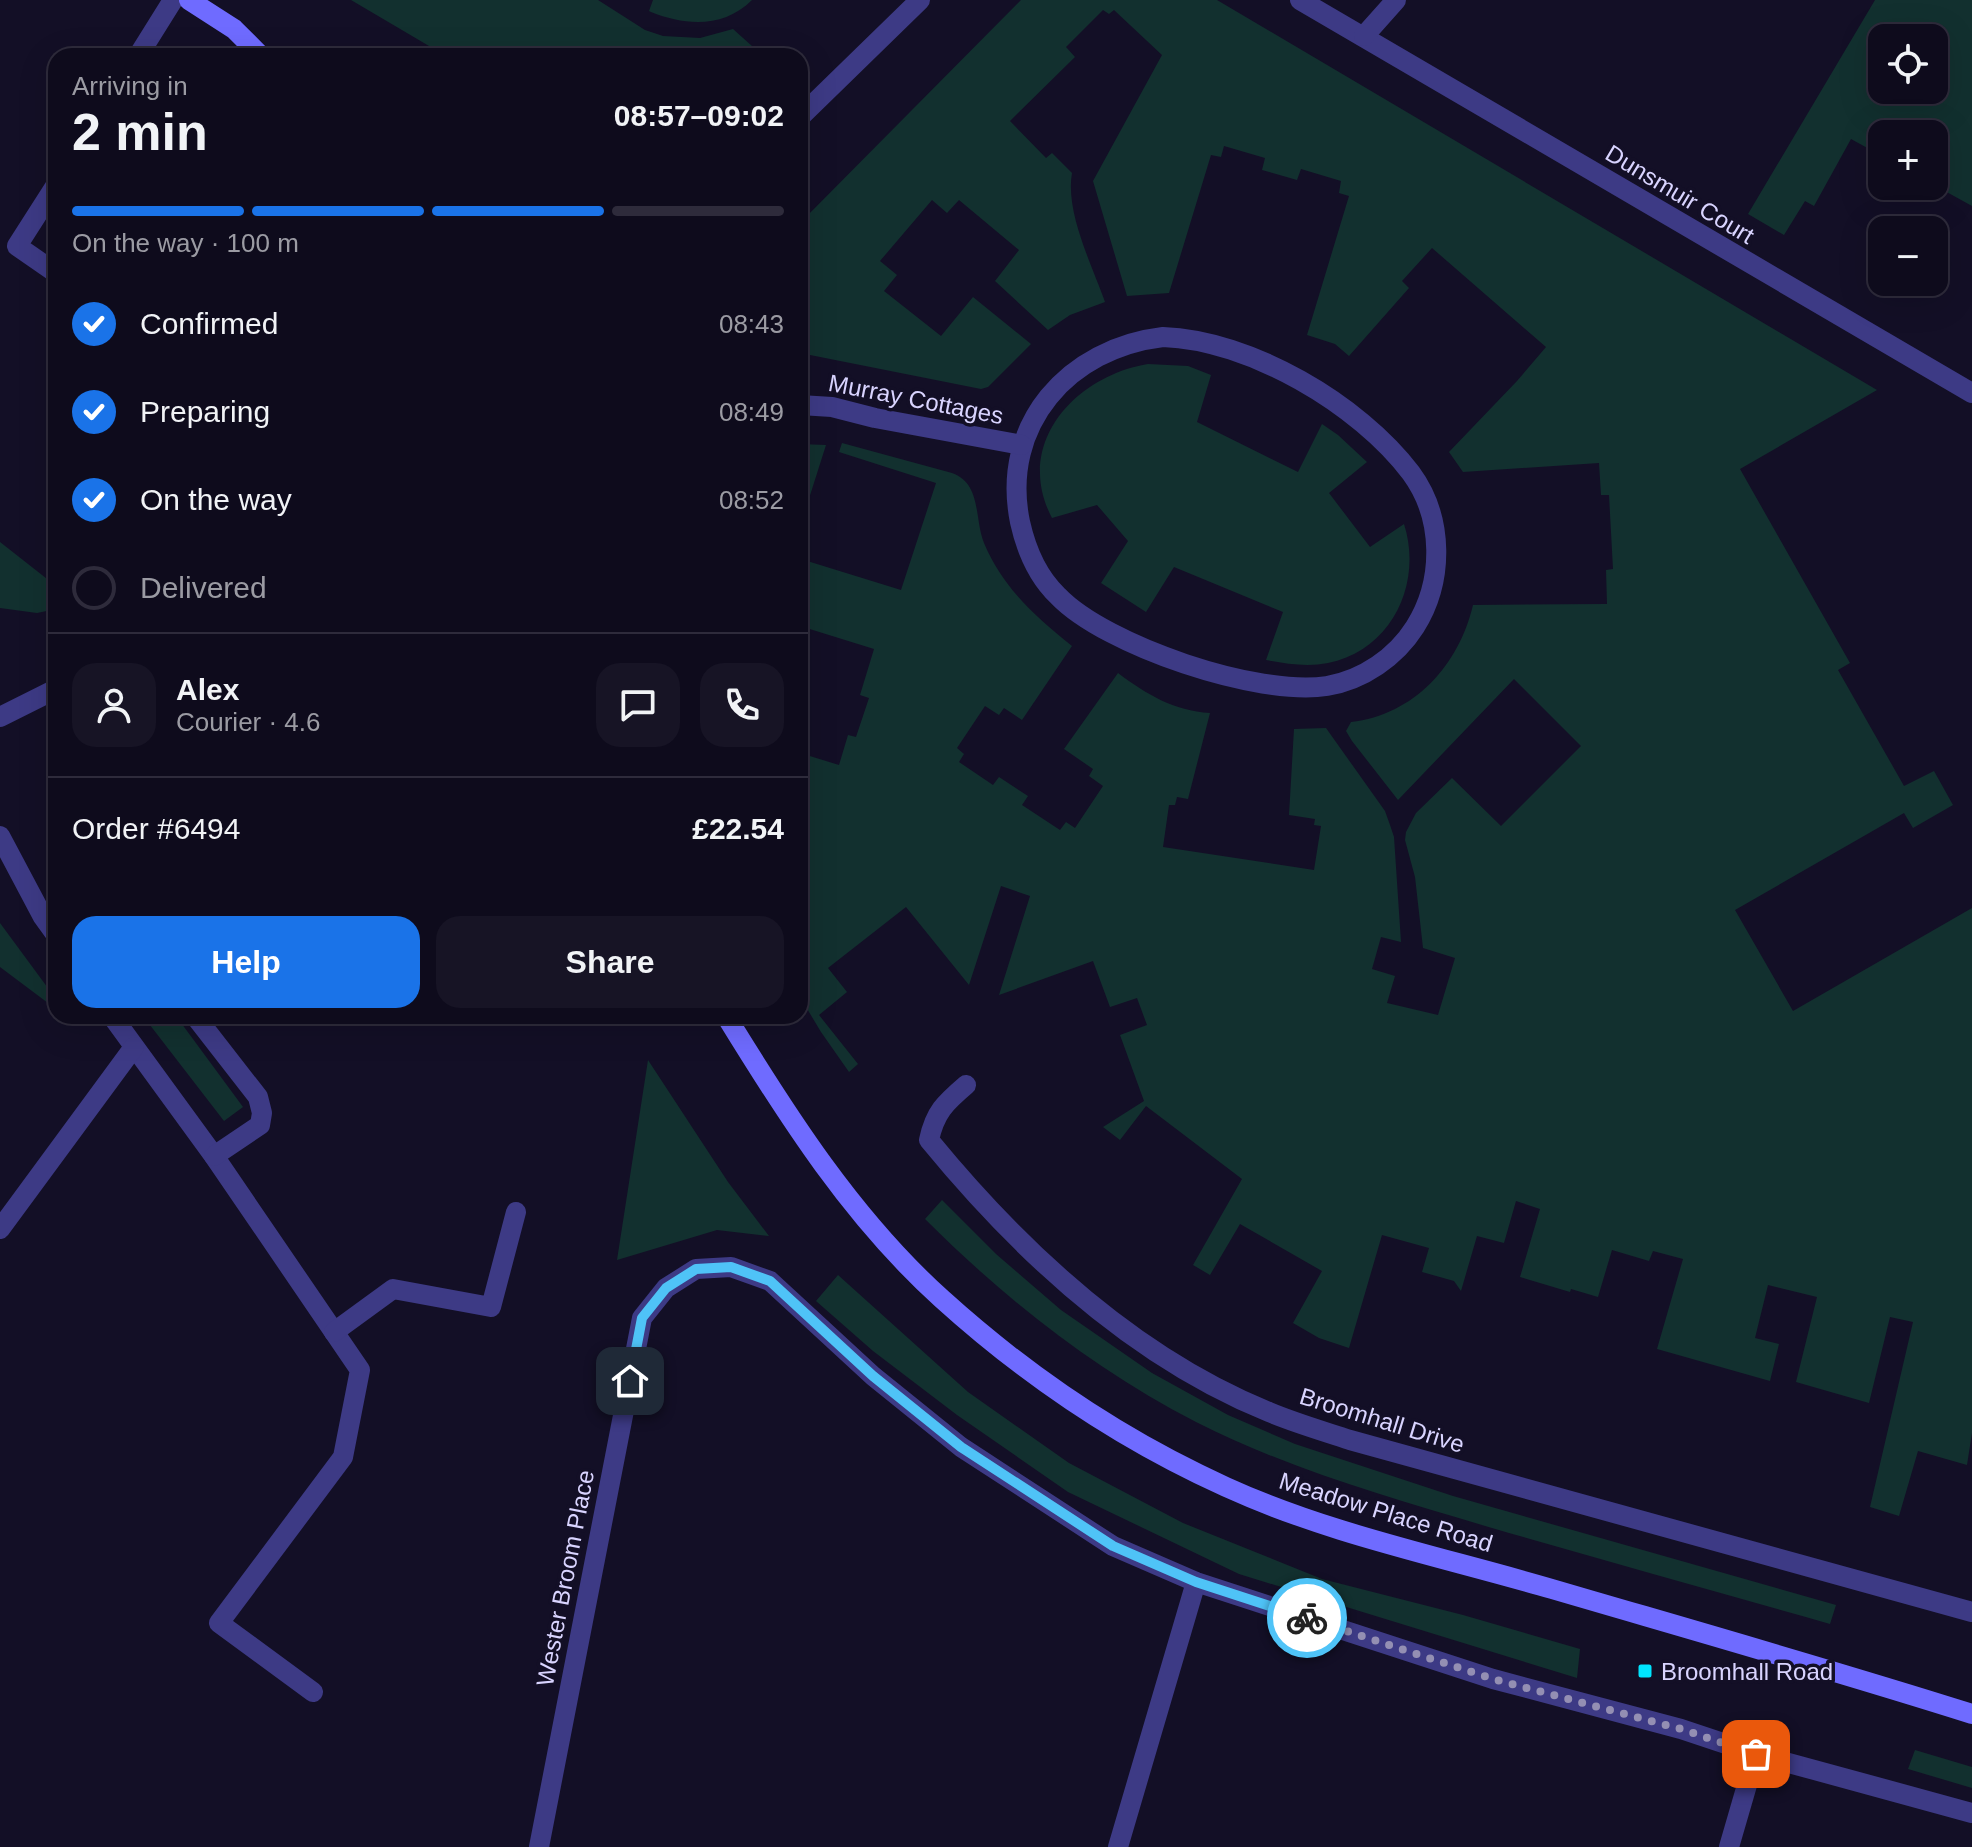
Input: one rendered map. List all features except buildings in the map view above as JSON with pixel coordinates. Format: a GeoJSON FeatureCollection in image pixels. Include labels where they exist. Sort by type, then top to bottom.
{"type":"FeatureCollection","features":[{"type":"Feature","properties":{"kind":"main road"},"geometry":{"type":"LineString","coordinates":[[189,0],[234,29],[253,48]]}},
{"type":"Feature","properties":{"kind":"main road","name":"Meadow Place Road"},"geometry":{"type":"LineString","coordinates":[[731,1024],[840,1187],[878,1234],[940,1298],[1031,1373],[1133,1441],[1227,1488],[1333,1528],[1549,1588],[1972,1714]]}},
{"type":"Feature","properties":{"kind":"street"},"geometry":{"type":"LineString","coordinates":[[143,48],[173,0]]}},
{"type":"Feature","properties":{"kind":"street"},"geometry":{"type":"LineString","coordinates":[[808,109],[920,0]]}},
{"type":"Feature","properties":{"kind":"street","name":"Dunsmuir Court"},"geometry":{"type":"LineString","coordinates":[[1300,0],[1972,393]]}},
{"type":"Feature","properties":{"kind":"street"},"geometry":{"type":"LineString","coordinates":[[1364,36],[1396,0]]}},
{"type":"Feature","properties":{"kind":"street"},"geometry":{"type":"LineString","coordinates":[[48,198],[17,246],[48,267]]}},
{"type":"Feature","properties":{"kind":"street","name":"Murray Cottages"},"geometry":{"type":"LineString","coordinates":[[1163,337],[1188,338],[1252,358],[1333,402],[1366,428],[1412,474],[1434,522],[1437,549],[1434,584],[1409,637],[1369,671],[1336,685],[1282,688],[1232,677],[1169,657],[1084,618],[1057,596],[1037,569],[1023,537],[1017,504],[1017,473],[1022,445],[1036,414],[1056,387],[1084,363],[1122,345],[1163,337]]}},
{"type":"Feature","properties":{"kind":"street","name":"Murray Cottages"},"geometry":{"type":"LineString","coordinates":[[808,406],[832,407],[1022,445]]}},
{"type":"Feature","properties":{"kind":"street"},"geometry":{"type":"LineString","coordinates":[[0,717],[48,693]]}},
{"type":"Feature","properties":{"kind":"street"},"geometry":{"type":"LineString","coordinates":[[0,836],[48,912]]}},
{"type":"Feature","properties":{"kind":"street"},"geometry":{"type":"LineString","coordinates":[[118,1024],[214,1156],[360,1370],[343,1457],[219,1623],[313,1692]]}},
{"type":"Feature","properties":{"kind":"street"},"geometry":{"type":"LineString","coordinates":[[201,1024],[258,1097],[262,1113],[260,1125],[214,1156]]}},
{"type":"Feature","properties":{"kind":"street"},"geometry":{"type":"LineString","coordinates":[[0,1229],[134,1047]]}},
{"type":"Feature","properties":{"kind":"street","name":"Broomhall Drive"},"geometry":{"type":"LineString","coordinates":[[966,1085],[944,1104],[933,1120],[929,1140],[966,1185],[1022,1242],[1087,1300],[1130,1333],[1233,1395],[1269,1412],[1350,1440],[1972,1612]]}},
{"type":"Feature","properties":{"kind":"street"},"geometry":{"type":"LineString","coordinates":[[334,1332],[393,1289],[491,1307],[516,1212]]}},
{"type":"Feature","properties":{"kind":"street","name":"Wester Broom Place"},"geometry":{"type":"LineString","coordinates":[[539,1847],[642,1318],[666,1288],[696,1269],[731,1267],[770,1281],[873,1376],[961,1447],[1113,1546],[1196,1582]]}},
{"type":"Feature","properties":{"kind":"street"},"geometry":{"type":"LineString","coordinates":[[1118,1847],[1196,1582],[1493,1679],[1681,1729],[1756,1754],[1972,1813]]}},
{"type":"Feature","properties":{"kind":"street"},"geometry":{"type":"LineString","coordinates":[[1729,1847],[1756,1754]]}},
{"type":"Feature","properties":{"kind":"green space"},"geometry":{"type":"Polygon","coordinates":[[[351,0],[598,0],[645,30],[663,36],[700,38],[733,29],[754,48],[432,48],[351,0]]]}},
{"type":"Feature","properties":{"kind":"green space"},"geometry":{"type":"Polygon","coordinates":[[[653,0],[752,0],[729,16],[691,22],[649,11],[653,0]]]}},
{"type":"Feature","properties":{"kind":"green space"},"geometry":{"type":"Polygon","coordinates":[[[1021,0],[1217,0],[1877,390],[1740,469],[1850,663],[1838,670],[1904,786],[1934,771],[1953,805],[1913,828],[1904,813],[1735,910],[1793,1011],[1972,908],[1972,1433],[1967,1465],[1918,1451],[1899,1516],[1870,1507],[1913,1322],[1890,1317],[1869,1403],[1796,1382],[1817,1297],[1768,1285],[1755,1338],[1779,1344],[1770,1381],[1657,1349],[1683,1259],[1653,1251],[1649,1261],[1612,1250],[1598,1297],[1520,1277],[1540,1209],[1516,1201],[1504,1243],[1477,1236],[1461,1291],[1454,1281],[1422,1272],[1429,1248],[1382,1235],[1349,1348],[1319,1338],[1293,1323],[1322,1271],[1240,1224],[1210,1275],[1193,1265],[1242,1179],[1146,1106],[1120,1140],[1103,1127],[1144,1101],[1120,1035],[1147,1025],[1137,998],[1110,1007],[1093,961],[999,995],[1030,896],[1001,886],[969,985],[906,907],[828,968],[847,992],[819,1015],[858,1064],[849,1072],[808,1010],[808,755],[839,765],[848,735],[856,737],[869,698],[860,695],[874,649],[808,628],[808,561],[901,590],[936,483],[839,452],[842,443],[962,478],[973,493],[984,543],[1001,574],[1033,612],[1072,646],[1022,720],[1004,708],[999,715],[985,706],[957,748],[964,754],[959,762],[993,785],[999,777],[1028,796],[1022,805],[1060,830],[1066,822],[1075,828],[1103,786],[1089,776],[1093,769],[1064,749],[1118,673],[1161,700],[1184,709],[1210,713],[1188,799],[1177,797],[1175,805],[1169,805],[1163,847],[1314,870],[1321,826],[1314,825],[1315,819],[1289,815],[1294,729],[1326,728],[1385,811],[1394,837],[1401,942],[1381,937],[1372,969],[1395,976],[1387,1003],[1438,1015],[1455,958],[1423,948],[1415,877],[1405,840],[1416,813],[1452,778],[1501,826],[1581,746],[1514,679],[1398,800],[1346,731],[1351,722],[1395,709],[1414,698],[1430,683],[1457,648],[1473,605],[1607,604],[1606,570],[1613,569],[1609,495],[1601,495],[1599,463],[1463,472],[1449,452],[1546,347],[1432,248],[1402,281],[1409,288],[1349,356],[1335,344],[1307,335],[1349,196],[1339,193],[1341,181],[1301,169],[1297,180],[1262,170],[1265,158],[1224,146],[1221,157],[1211,155],[1169,293],[1127,296],[1093,181],[1162,55],[1114,10],[1109,14],[1103,10],[1066,47],[1075,57],[1010,121],[1046,158],[1052,153],[1072,173],[1072,204],[1076,221],[1105,302],[1070,315],[1048,330],[995,281],[1019,250],[959,200],[947,213],[932,200],[880,261],[897,275],[884,291],[941,336],[973,297],[1031,344],[988,387],[981,389],[808,355],[808,215],[1021,0]]]}},
{"type":"Feature","properties":{"kind":"green space"},"geometry":{"type":"Polygon","coordinates":[[[1875,0],[1972,0],[1972,206],[1948,193],[1948,120],[1868,120],[1868,148],[1851,139],[1814,206],[1805,201],[1784,235],[1748,214],[1875,0]]]}},
{"type":"Feature","properties":{"kind":"green space"},"geometry":{"type":"Polygon","coordinates":[[[1148,364],[1188,366],[1211,375],[1197,422],[1298,472],[1322,424],[1367,462],[1329,493],[1370,547],[1404,524],[1409,546],[1409,569],[1397,611],[1370,644],[1350,656],[1328,663],[1297,664],[1266,660],[1283,612],[1174,567],[1146,612],[1101,583],[1128,541],[1097,505],[1052,518],[1042,491],[1040,464],[1046,440],[1058,418],[1075,398],[1121,371],[1148,364]]]}},
{"type":"Feature","properties":{"kind":"green space"},"geometry":{"type":"Polygon","coordinates":[[[808,444],[826,445],[808,502],[808,444]]]}},
{"type":"Feature","properties":{"kind":"green space"},"geometry":{"type":"Polygon","coordinates":[[[0,542],[48,580],[48,611],[37,613],[0,608],[0,542]]]}},
{"type":"Feature","properties":{"kind":"green space"},"geometry":{"type":"Polygon","coordinates":[[[0,923],[48,988],[48,1003],[0,967],[0,923]]]}},
{"type":"Feature","properties":{"kind":"green space"},"geometry":{"type":"Polygon","coordinates":[[[149,1024],[182,1024],[243,1107],[224,1121],[149,1024]]]}},
{"type":"Feature","properties":{"kind":"green space"},"geometry":{"type":"Polygon","coordinates":[[[648,1060],[728,1182],[769,1236],[717,1230],[617,1260],[648,1060]]]}},
{"type":"Feature","properties":{"kind":"green space"},"geometry":{"type":"Polygon","coordinates":[[[942,1200],[996,1254],[1061,1310],[1152,1373],[1228,1415],[1295,1444],[1453,1496],[1836,1605],[1830,1624],[1379,1494],[1268,1455],[1196,1422],[1122,1380],[1087,1356],[987,1278],[925,1219],[942,1200]]]}},
{"type":"Feature","properties":{"kind":"green space"},"geometry":{"type":"Polygon","coordinates":[[[838,1275],[968,1392],[1069,1463],[1183,1523],[1322,1579],[1580,1649],[1577,1678],[1239,1574],[1068,1492],[957,1415],[873,1351],[816,1301],[838,1275]]]}},
{"type":"Feature","properties":{"kind":"green space"},"geometry":{"type":"Polygon","coordinates":[[[1915,1750],[1972,1767],[1972,1788],[1908,1769],[1915,1750]]]}},
{"type":"Feature","properties":{"kind":"way so far"},"geometry":{"type":"LineString","coordinates":[[1307,1618],[1493,1679],[1681,1729],[1756,1754]]}},
{"type":"Feature","properties":{"kind":"place","name":"Broomhall Road"},"geometry":{"type":"Point","coordinates":[1645,1671]}},
{"type":"Feature","properties":{"kind":"route"},"geometry":{"type":"LineString","coordinates":[[630,1381],[642,1318],[666,1288],[696,1269],[731,1267],[770,1281],[873,1376],[961,1447],[1113,1546],[1196,1582],[1307,1618]]}}]}
